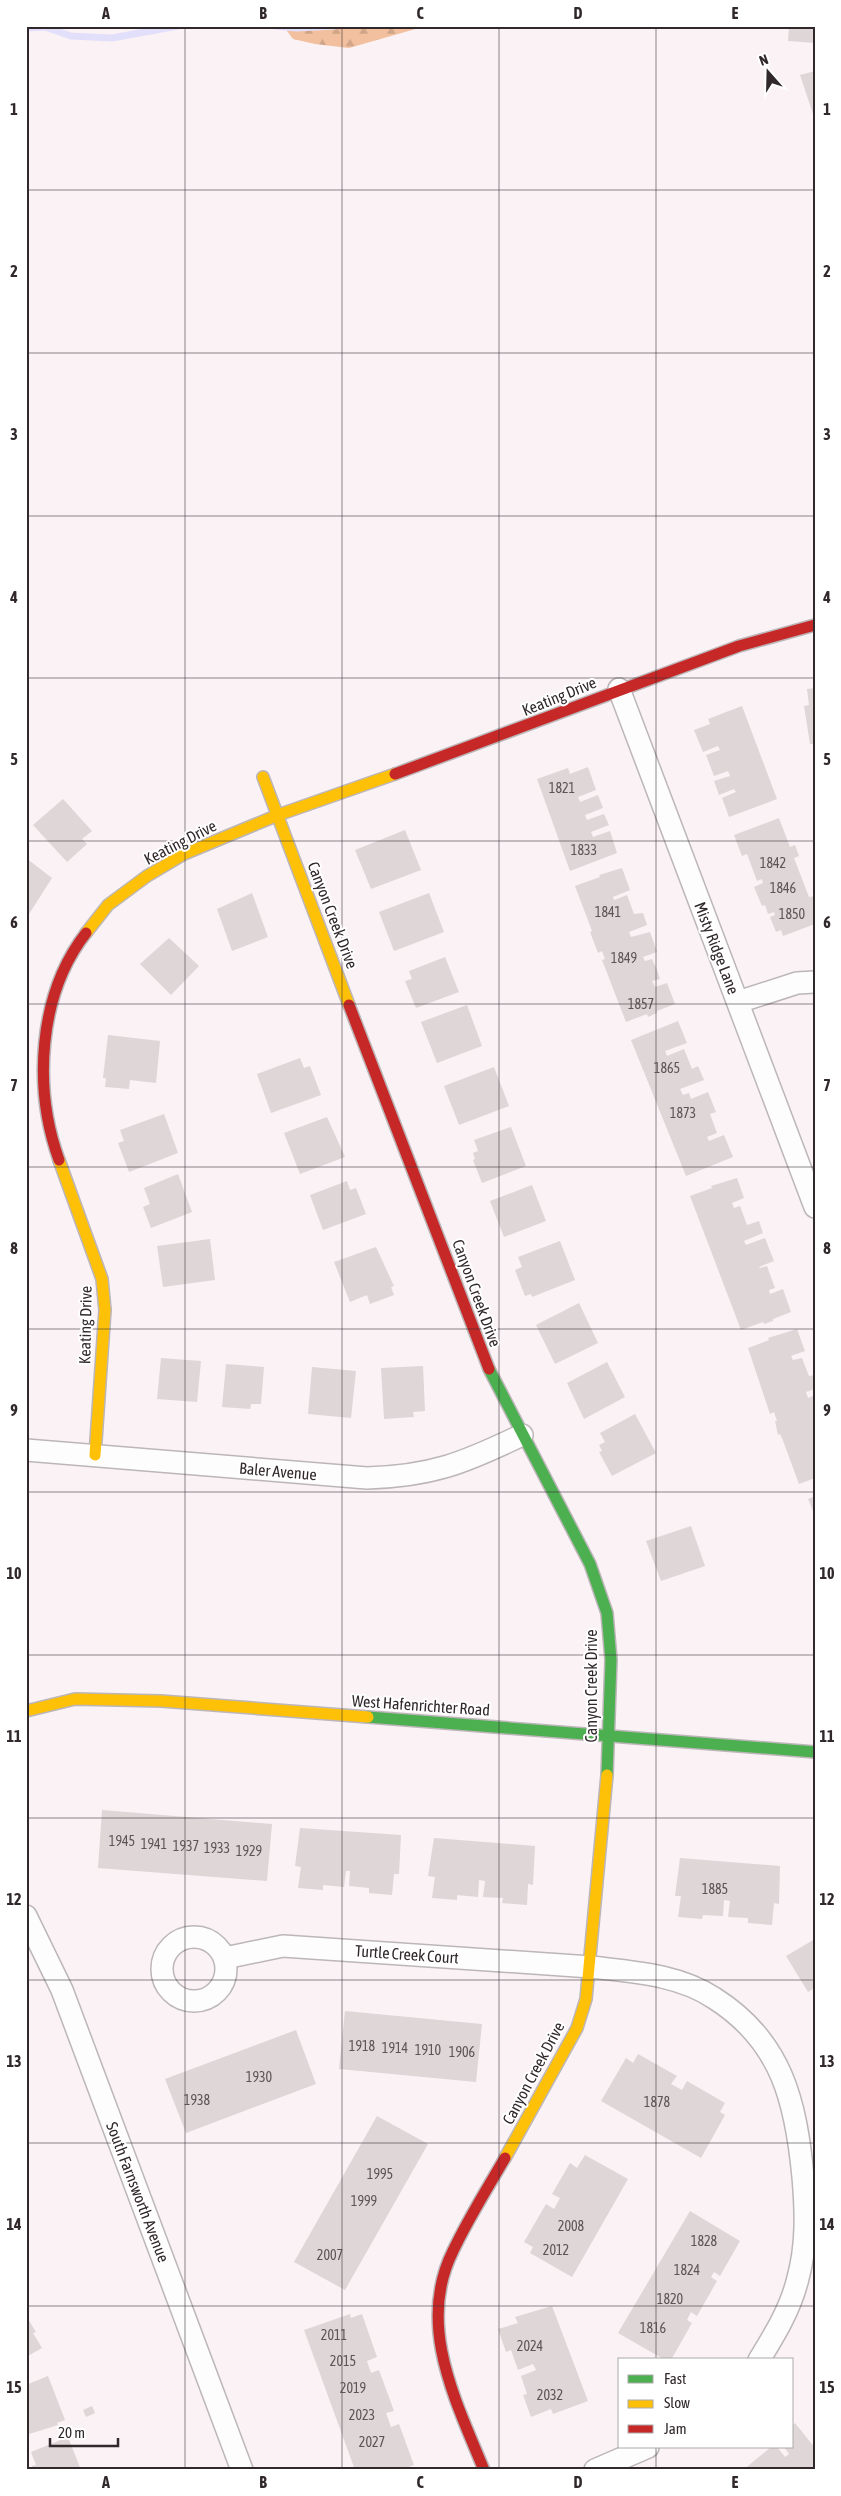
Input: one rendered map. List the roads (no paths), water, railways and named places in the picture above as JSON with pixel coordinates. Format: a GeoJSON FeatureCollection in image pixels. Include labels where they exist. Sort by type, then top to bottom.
{"type":"FeatureCollection","features":[{"type":"Feature","properties":{"kind":"street","name":"Keating Drive"},"geometry":{"type":"LineString","coordinates":[[95,1455],[105,1310],[102,1278],[89,1236],[56,1152],[46,1103],[42,1062],[49,1017],[60,981],[79,942],[108,905],[147,876],[184,854],[278,815],[488,741],[619,689],[739,646],[815,625]]}},
{"type":"Feature","properties":{"kind":"street","name":"Misty Ridge Lane"},"geometry":{"type":"LineString","coordinates":[[619,689],[815,1206]]}},
{"type":"Feature","properties":{"kind":"street","name":"Canyon Creek Drive"},"geometry":{"type":"LineString","coordinates":[[263,777],[484,1360],[590,1564],[606,1613],[611,1660],[608,1736],[591,1967],[586,1999],[577,2028],[452,2252],[441,2281],[437,2318],[440,2349],[454,2396],[484,2470]]}},
{"type":"Feature","properties":{"kind":"street"},"geometry":{"type":"LineString","coordinates":[[738,1002],[797,984],[815,982]]}},
{"type":"Feature","properties":{"kind":"street","name":"Baler Avenue"},"geometry":{"type":"LineString","coordinates":[[26,1450],[367,1478],[398,1477],[451,1467],[522,1435]]}},
{"type":"Feature","properties":{"kind":"street","name":"West Hafenrichter Road"},"geometry":{"type":"LineString","coordinates":[[26,1711],[75,1699],[160,1701],[815,1752]]}},
{"type":"Feature","properties":{"kind":"street","name":"South Farnsworth Avenue"},"geometry":{"type":"LineString","coordinates":[[26,1916],[62,1990],[242,2470]]}},
{"type":"Feature","properties":{"kind":"street","name":"Turtle Creek Court"},"geometry":{"type":"LineString","coordinates":[[225,1958],[282,1946],[591,1967],[686,1982],[714,1997],[751,2028],[770,2054],[790,2094],[799,2134],[806,2206],[806,2240],[798,2279],[778,2330],[760,2358]]}},
{"type":"Feature","properties":{"kind":"street"},"geometry":{"type":"LineString","coordinates":[[595,2470],[646,2448]]}},
{"type":"Feature","properties":{"kind":"waterway"},"geometry":{"type":"LineString","coordinates":[[26,28],[45,27],[71,36],[112,38],[178,26]]}},
{"type":"Feature","properties":{"kind":"waterway"},"geometry":{"type":"LineString","coordinates":[[275,26],[296,28],[336,26]]}}]}
